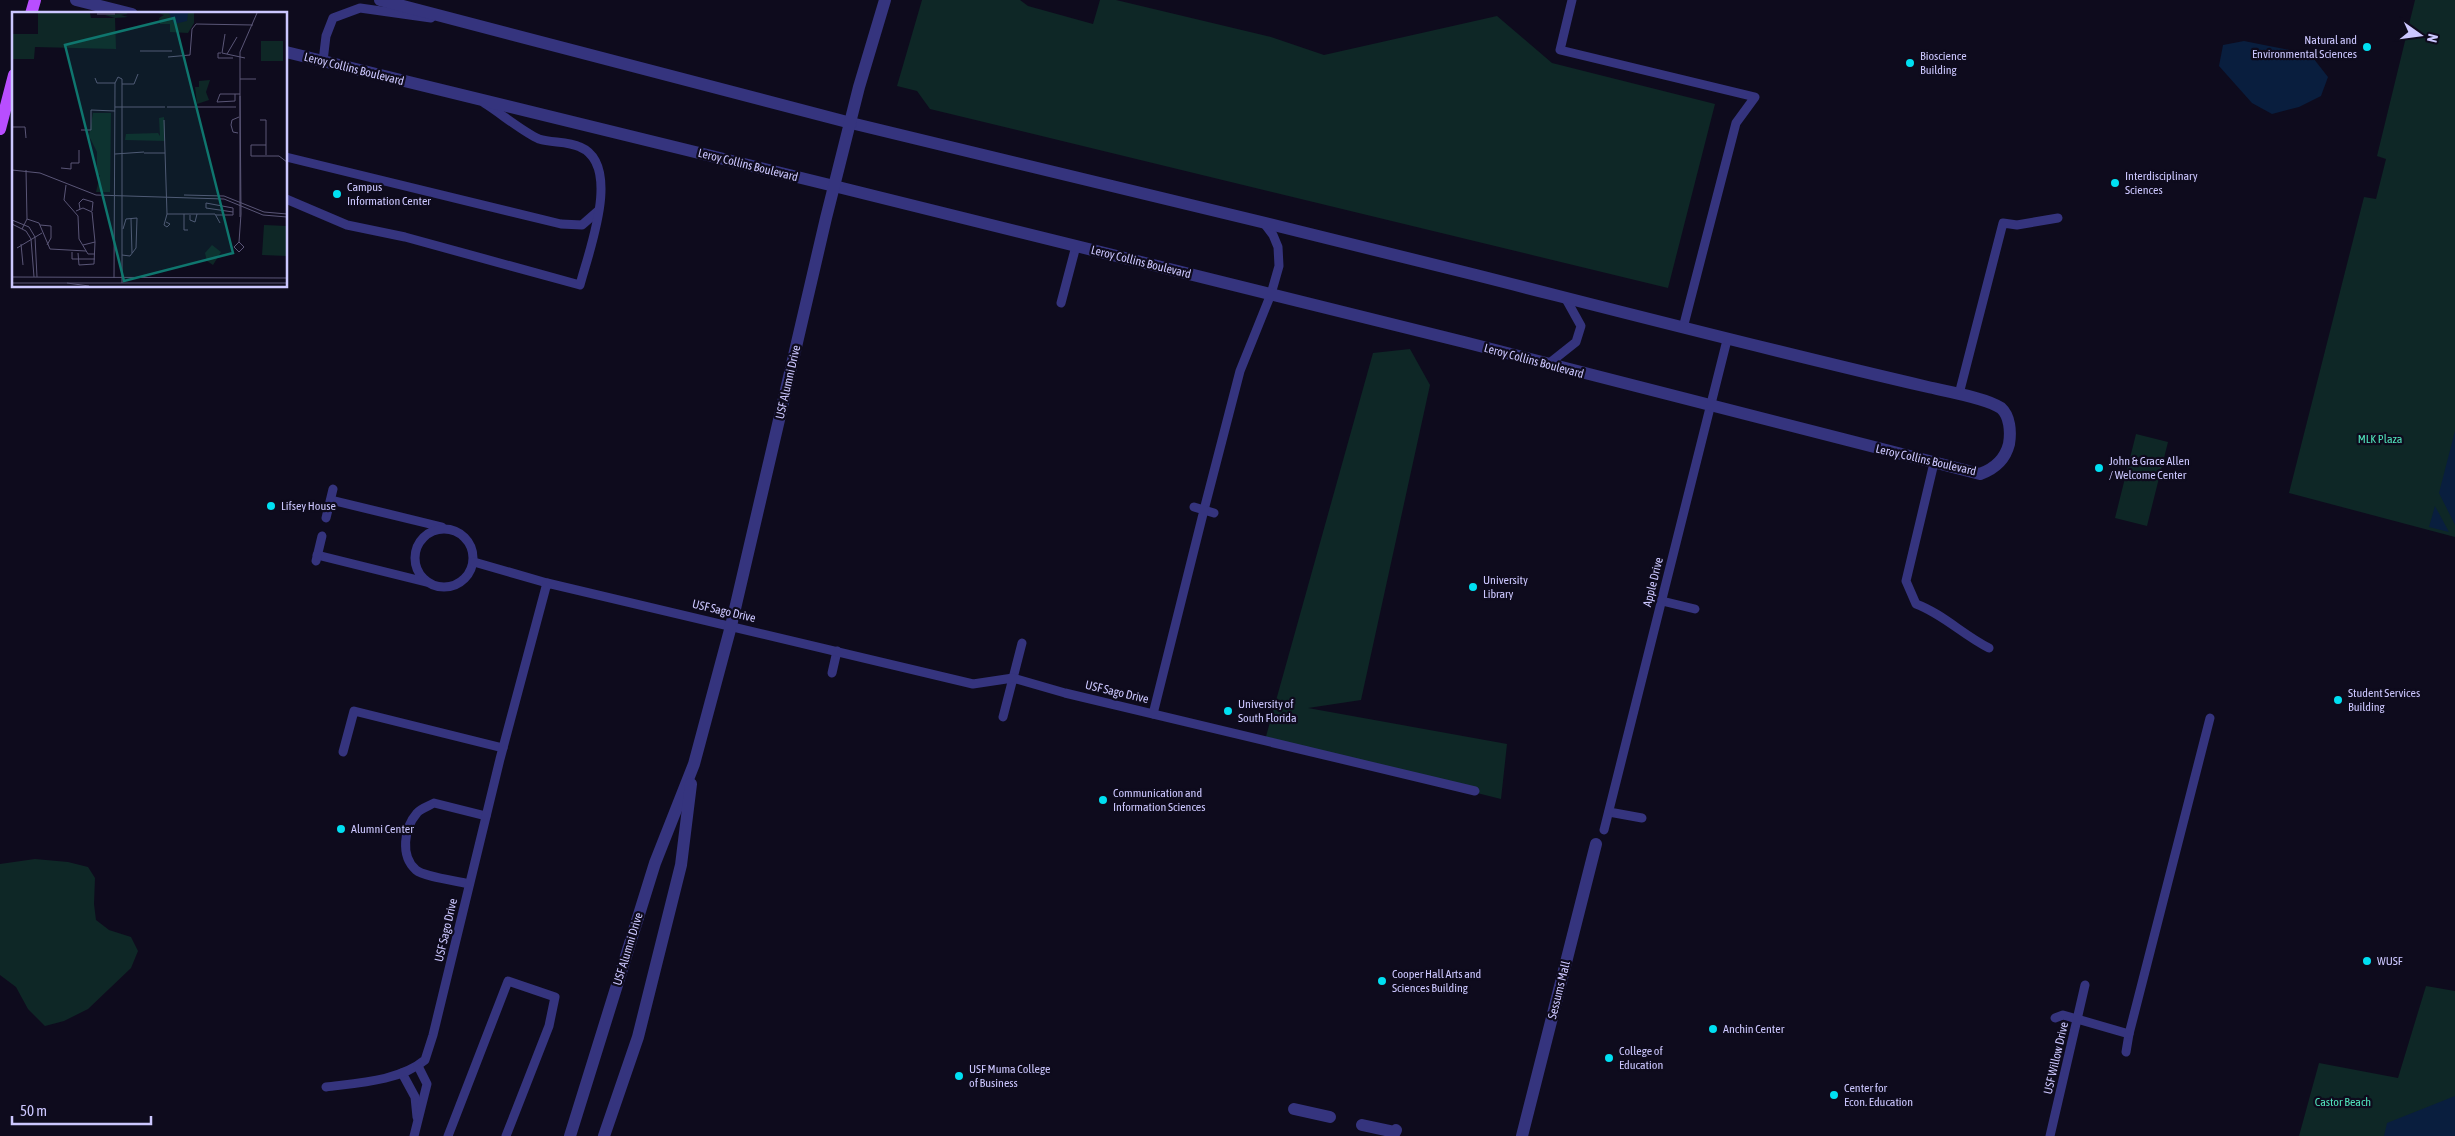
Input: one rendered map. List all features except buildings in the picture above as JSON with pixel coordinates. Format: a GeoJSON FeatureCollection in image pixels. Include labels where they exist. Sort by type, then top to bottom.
{"type":"FeatureCollection","features":[{"type":"Feature","properties":{"kind":"main road"},"geometry":{"type":"LineString","coordinates":[[31,12],[35,0]]}},
{"type":"Feature","properties":{"kind":"main road"},"geometry":{"type":"LineString","coordinates":[[0,129],[12,83]]}},
{"type":"Feature","properties":{"kind":"street"},"geometry":{"type":"LineString","coordinates":[[76,0],[124,12]]}},
{"type":"Feature","properties":{"kind":"street","name":"Leroy Collins Boulevard"},"geometry":{"type":"LineString","coordinates":[[288,52],[1271,294],[1980,474],[1992,469],[2002,458],[2009,444],[2010,429],[2007,416],[2000,407],[1959,394],[1727,340],[1264,223],[850,123],[380,0]]}},
{"type":"Feature","properties":{"kind":"street","name":"USF Alumni Drive"},"geometry":{"type":"LineString","coordinates":[[570,1136],[655,863],[694,764],[731,626],[834,186],[885,0]]}},
{"type":"Feature","properties":{"kind":"street","name":"USF Alumni Drive"},"geometry":{"type":"LineString","coordinates":[[604,1136],[638,1037],[681,865],[694,764]]}},
{"type":"Feature","properties":{"kind":"street","name":"Sessums Mall"},"geometry":{"type":"LineString","coordinates":[[1522,1136],[1596,844]]}},
{"type":"Feature","properties":{"kind":"street"},"geometry":{"type":"LineString","coordinates":[[1294,1109],[1330,1117]]}},
{"type":"Feature","properties":{"kind":"street"},"geometry":{"type":"LineString","coordinates":[[1362,1125],[1395,1132],[1396,1130]]}},
{"type":"Feature","properties":{"kind":"lane"},"geometry":{"type":"LineString","coordinates":[[1572,0],[1560,50],[1755,97],[1736,123],[1683,328]]}},
{"type":"Feature","properties":{"kind":"lane"},"geometry":{"type":"LineString","coordinates":[[323,61],[326,36],[333,18],[360,8],[478,25]]}},
{"type":"Feature","properties":{"kind":"lane"},"geometry":{"type":"LineString","coordinates":[[288,200],[347,225],[405,237],[580,286],[603,194],[601,173],[594,159],[581,147],[538,138],[478,98]]}},
{"type":"Feature","properties":{"kind":"lane"},"geometry":{"type":"LineString","coordinates":[[288,157],[561,224],[582,225],[599,211]]}},
{"type":"Feature","properties":{"kind":"lane"},"geometry":{"type":"LineString","coordinates":[[1959,394],[2003,223],[2017,225],[2058,218]]}},
{"type":"Feature","properties":{"kind":"lane"},"geometry":{"type":"LineString","coordinates":[[1153,714],[1240,371],[1271,294],[1279,266],[1278,247],[1274,235],[1264,223]]}},
{"type":"Feature","properties":{"kind":"lane"},"geometry":{"type":"LineString","coordinates":[[1061,303],[1076,246]]}},
{"type":"Feature","properties":{"kind":"lane"},"geometry":{"type":"LineString","coordinates":[[1547,365],[1576,342],[1581,326],[1566,299]]}},
{"type":"Feature","properties":{"kind":"lane","name":"Apple Drive"},"geometry":{"type":"LineString","coordinates":[[1604,830],[1727,340]]}},
{"type":"Feature","properties":{"kind":"lane"},"geometry":{"type":"LineString","coordinates":[[1934,463],[1906,581],[1916,604],[1936,612],[1961,632],[1989,648]]}},
{"type":"Feature","properties":{"kind":"lane"},"geometry":{"type":"LineString","coordinates":[[326,518],[334,490]]}},
{"type":"Feature","properties":{"kind":"lane"},"geometry":{"type":"LineString","coordinates":[[322,536],[317,558],[440,587],[458,584],[466,578],[474,562],[471,544],[462,533],[331,500]]}},
{"type":"Feature","properties":{"kind":"lane"},"geometry":{"type":"LineString","coordinates":[[1194,507],[1214,513]]}},
{"type":"Feature","properties":{"kind":"lane"},"geometry":{"type":"LineString","coordinates":[[429,583],[421,576],[416,567],[417,548],[426,534],[445,528]]}},
{"type":"Feature","properties":{"kind":"lane"},"geometry":{"type":"LineString","coordinates":[[474,562],[547,583]]}},
{"type":"Feature","properties":{"kind":"lane","name":"USF Sago Drive"},"geometry":{"type":"LineString","coordinates":[[418,1066],[425,1060],[433,1035],[503,748],[547,583],[973,684],[1013,678],[1043,688],[1475,791]]}},
{"type":"Feature","properties":{"kind":"lane"},"geometry":{"type":"LineString","coordinates":[[1662,601],[1695,609]]}},
{"type":"Feature","properties":{"kind":"lane"},"geometry":{"type":"LineString","coordinates":[[1003,717],[1022,643]]}},
{"type":"Feature","properties":{"kind":"lane"},"geometry":{"type":"LineString","coordinates":[[832,673],[837,651]]}},
{"type":"Feature","properties":{"kind":"lane"},"geometry":{"type":"LineString","coordinates":[[344,752],[354,711],[503,748]]}},
{"type":"Feature","properties":{"kind":"lane"},"geometry":{"type":"LineString","coordinates":[[2126,1052],[2210,718]]}},
{"type":"Feature","properties":{"kind":"lane"},"geometry":{"type":"LineString","coordinates":[[469,884],[417,871],[406,857],[406,840],[409,826],[418,811],[434,803],[486,816]]}},
{"type":"Feature","properties":{"kind":"lane"},"geometry":{"type":"LineString","coordinates":[[1609,812],[1642,818]]}},
{"type":"Feature","properties":{"kind":"lane"},"geometry":{"type":"LineString","coordinates":[[448,1136],[508,981],[555,996],[549,1026],[506,1136]]}},
{"type":"Feature","properties":{"kind":"lane","name":"USF Willow Drive"},"geometry":{"type":"LineString","coordinates":[[2050,1136],[2085,985]]}},
{"type":"Feature","properties":{"kind":"lane"},"geometry":{"type":"LineString","coordinates":[[2056,1018],[2063,1015],[2129,1034]]}},
{"type":"Feature","properties":{"kind":"lane"},"geometry":{"type":"LineString","coordinates":[[326,1087],[358,1083],[402,1073],[418,1066],[427,1084],[416,1132]]}},
{"type":"Feature","properties":{"kind":"lane"},"geometry":{"type":"LineString","coordinates":[[402,1073],[415,1097],[416,1132]]}},
{"type":"Feature","properties":{"kind":"green space"},"geometry":{"type":"Polygon","coordinates":[[[922,0],[1020,0],[1028,6],[1093,24],[1100,0],[1116,0],[1271,37],[1324,55],[1497,16],[1552,63],[1715,104],[1668,288],[930,109],[917,91],[897,86],[922,0]]]}},
{"type":"Feature","properties":{"kind":"green space","name":"MLK Plaza"},"geometry":{"type":"Polygon","coordinates":[[[2415,0],[2455,0],[2455,537],[2289,493],[2364,197],[2376,199],[2386,159],[2377,156],[2415,0]]]}},
{"type":"Feature","properties":{"kind":"green space"},"geometry":{"type":"Polygon","coordinates":[[[1410,349],[1430,385],[1361,700],[1308,708],[1507,744],[1501,799],[1265,740],[1373,353],[1410,349]]]}},
{"type":"Feature","properties":{"kind":"green space"},"geometry":{"type":"Polygon","coordinates":[[[2136,434],[2168,442],[2147,526],[2115,518],[2136,434]]]}},
{"type":"Feature","properties":{"kind":"green space"},"geometry":{"type":"Polygon","coordinates":[[[35,859],[68,862],[88,867],[95,878],[94,904],[96,920],[109,930],[131,937],[138,951],[131,968],[88,1009],[64,1021],[45,1026],[28,1009],[16,987],[0,975],[0,864],[35,859]]]}},
{"type":"Feature","properties":{"kind":"green space","name":"Castor Beach"},"geometry":{"type":"Polygon","coordinates":[[[2426,986],[2455,991],[2455,1136],[2299,1136],[2319,1063],[2398,1078],[2426,986]]]}},
{"type":"Feature","properties":{"kind":"water"},"geometry":{"type":"Polygon","coordinates":[[[2244,41],[2310,54],[2328,77],[2321,96],[2299,107],[2272,114],[2252,103],[2219,66],[2223,45],[2244,41]]]}},
{"type":"Feature","properties":{"kind":"water"},"geometry":{"type":"Polygon","coordinates":[[[2455,431],[2455,525],[2439,493],[2455,431]]]}},
{"type":"Feature","properties":{"kind":"water"},"geometry":{"type":"Polygon","coordinates":[[[2435,506],[2449,532],[2429,527],[2435,506]]]}},
{"type":"Feature","properties":{"kind":"water"},"geometry":{"type":"Polygon","coordinates":[[[2455,1096],[2455,1136],[2384,1136],[2387,1123],[2455,1096]]]}},
{"type":"Feature","properties":{"kind":"place","name":"Natural and Environmental Sciences"},"geometry":{"type":"Point","coordinates":[2367,47]}},
{"type":"Feature","properties":{"kind":"place","name":"Bioscience Building"},"geometry":{"type":"Point","coordinates":[1910,63]}},
{"type":"Feature","properties":{"kind":"place","name":"Interdisciplinary Sciences"},"geometry":{"type":"Point","coordinates":[2115,183]}},
{"type":"Feature","properties":{"kind":"place","name":"Campus Information Center"},"geometry":{"type":"Point","coordinates":[337,194]}},
{"type":"Feature","properties":{"kind":"place","name":"John & Grace Allen / Welcome Center"},"geometry":{"type":"Point","coordinates":[2099,468]}},
{"type":"Feature","properties":{"kind":"place","name":"Lifsey House"},"geometry":{"type":"Point","coordinates":[271,506]}},
{"type":"Feature","properties":{"kind":"place","name":"University Library"},"geometry":{"type":"Point","coordinates":[1473,587]}},
{"type":"Feature","properties":{"kind":"place","name":"Student Services Building"},"geometry":{"type":"Point","coordinates":[2338,700]}},
{"type":"Feature","properties":{"kind":"place","name":"University of South Florida"},"geometry":{"type":"Point","coordinates":[1228,711]}},
{"type":"Feature","properties":{"kind":"place","name":"Communication and Information Sciences"},"geometry":{"type":"Point","coordinates":[1103,800]}},
{"type":"Feature","properties":{"kind":"place","name":"Alumni Center"},"geometry":{"type":"Point","coordinates":[341,829]}},
{"type":"Feature","properties":{"kind":"place","name":"WUSF"},"geometry":{"type":"Point","coordinates":[2367,961]}},
{"type":"Feature","properties":{"kind":"place","name":"Cooper Hall Arts and Sciences Building"},"geometry":{"type":"Point","coordinates":[1382,981]}},
{"type":"Feature","properties":{"kind":"place","name":"Anchin Center"},"geometry":{"type":"Point","coordinates":[1713,1029]}},
{"type":"Feature","properties":{"kind":"place","name":"College of Education"},"geometry":{"type":"Point","coordinates":[1609,1058]}},
{"type":"Feature","properties":{"kind":"place","name":"USF Muma College of Business"},"geometry":{"type":"Point","coordinates":[959,1076]}},
{"type":"Feature","properties":{"kind":"place","name":"Center for Econ. Education"},"geometry":{"type":"Point","coordinates":[1834,1095]}}]}
